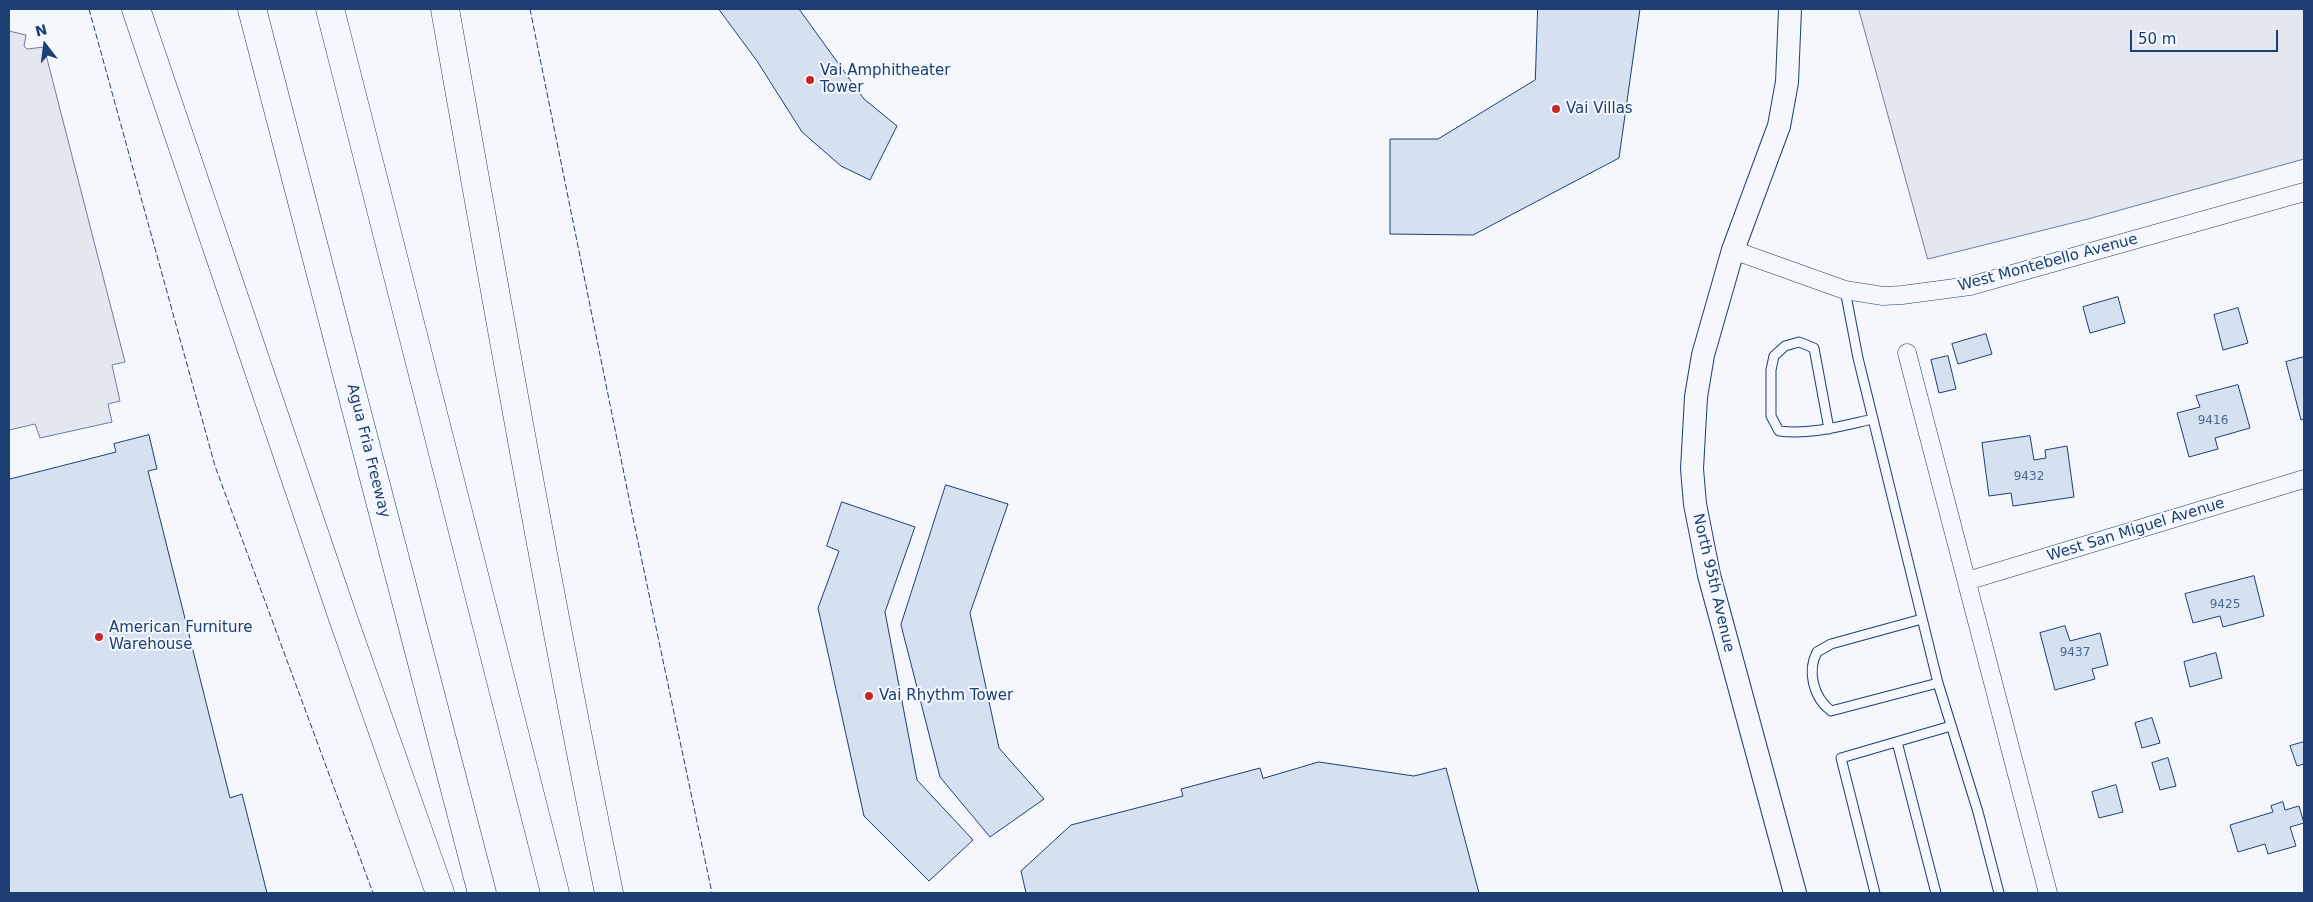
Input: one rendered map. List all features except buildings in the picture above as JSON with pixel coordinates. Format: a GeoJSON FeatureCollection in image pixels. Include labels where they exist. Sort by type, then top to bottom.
{"type":"FeatureCollection","features":[{"type":"Feature","properties":{"kind":"highway"},"geometry":{"type":"LineString","coordinates":[[136,9],[344,621],[440,893]]}},
{"type":"Feature","properties":{"kind":"highway","name":"Agua Fria Freeway"},"geometry":{"type":"LineString","coordinates":[[252,9],[482,893]]}},
{"type":"Feature","properties":{"kind":"highway"},"geometry":{"type":"LineString","coordinates":[[330,9],[555,893]]}},
{"type":"Feature","properties":{"kind":"highway"},"geometry":{"type":"LineString","coordinates":[[445,9],[577,737],[609,893]]}},
{"type":"Feature","properties":{"kind":"street","name":"North 95th Avenue"},"geometry":{"type":"LineString","coordinates":[[1790,9],[1787,82],[1779,126],[1733,250],[1703,355],[1696,397],[1692,469],[1695,504],[1709,575],[1794,893]]}},
{"type":"Feature","properties":{"kind":"street","name":"West Montebello Avenue"},"geometry":{"type":"LineString","coordinates":[[1733,250],[1846,290],[1883,296],[1902,295],[1970,286],[2304,192]]}},
{"type":"Feature","properties":{"kind":"street"},"geometry":{"type":"LineString","coordinates":[[1907,353],[2048,893]]}},
{"type":"Feature","properties":{"kind":"street","name":"West San Miguel Avenue"},"geometry":{"type":"LineString","coordinates":[[1967,581],[2304,479]]}},
{"type":"Feature","properties":{"kind":"lane"},"geometry":{"type":"LineString","coordinates":[[1846,290],[1858,358],[1922,620],[1938,682],[1978,812],[1999,893]]}},
{"type":"Feature","properties":{"kind":"lane"},"geometry":{"type":"LineString","coordinates":[[1829,429],[1814,348],[1798,342],[1785,346],[1774,356],[1771,370],[1771,416],[1779,431],[1798,434],[1829,429],[1873,419]]}},
{"type":"Feature","properties":{"kind":"lane"},"geometry":{"type":"LineString","coordinates":[[1922,620],[1831,644],[1817,652],[1812,670],[1814,684],[1823,705],[1831,710],[1938,682]]}},
{"type":"Feature","properties":{"kind":"lane"},"geometry":{"type":"LineString","coordinates":[[1875,893],[1841,758],[1951,726]]}},
{"type":"Feature","properties":{"kind":"lane"},"geometry":{"type":"LineString","coordinates":[[1897,742],[1936,893]]}},
{"type":"Feature","properties":{"kind":"shaded area"},"geometry":{"type":"Polygon","coordinates":[[[1859,9],[2304,9],[2304,159],[2088,219],[1928,259],[1859,9]]]}},
{"type":"Feature","properties":{"kind":"shaded area"},"geometry":{"type":"Polygon","coordinates":[[[9,31],[26,35],[24,46],[27,49],[44,47],[125,362],[112,365],[120,401],[108,404],[112,422],[40,438],[35,424],[9,430],[9,31]]]}},
{"type":"Feature","properties":{"kind":"fence"},"geometry":{"type":"LineString","coordinates":[[89,9],[215,466],[373,893]]}},
{"type":"Feature","properties":{"kind":"fence"},"geometry":{"type":"LineString","coordinates":[[530,9],[634,523],[712,893]]}},
{"type":"Feature","properties":{"kind":"place","name":"Vai Amphitheater Tower"},"geometry":{"type":"Point","coordinates":[810,80]}},
{"type":"Feature","properties":{"kind":"place","name":"Vai Villas"},"geometry":{"type":"Point","coordinates":[1556,109]}},
{"type":"Feature","properties":{"kind":"place","name":"American Furniture Warehouse"},"geometry":{"type":"Point","coordinates":[99,637]}},
{"type":"Feature","properties":{"kind":"place","name":"Vai Rhythm Tower"},"geometry":{"type":"Point","coordinates":[869,696]}}]}
